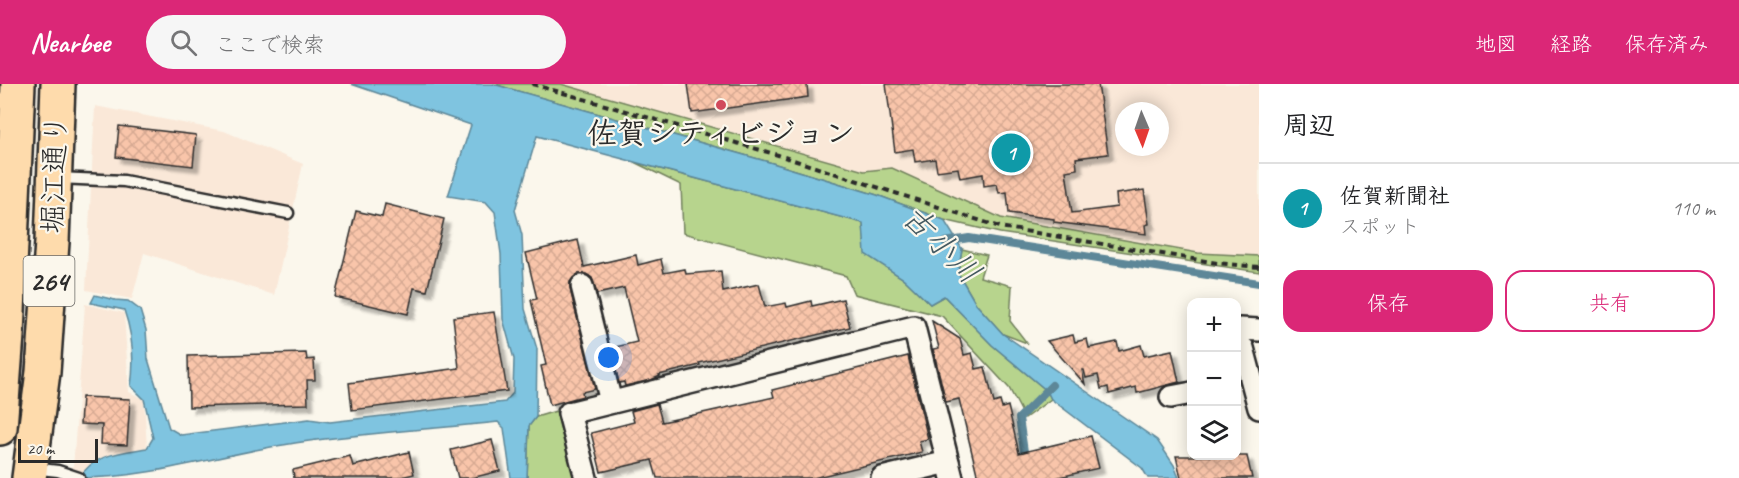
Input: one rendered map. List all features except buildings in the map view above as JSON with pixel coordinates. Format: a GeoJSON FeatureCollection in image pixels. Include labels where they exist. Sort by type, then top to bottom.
{"type":"FeatureCollection","features":[{"type":"Feature","properties":{"kind":"highway","name":"堀江通り"},"geometry":{"type":"LineString","coordinates":[[0,428],[18,84]]}},
{"type":"Feature","properties":{"kind":"highway","name":"堀江通り"},"geometry":{"type":"LineString","coordinates":[[30,473],[43,372],[58,84]]}},
{"type":"Feature","properties":{"kind":"street"},"geometry":{"type":"LineString","coordinates":[[582,286],[611,402]]}},
{"type":"Feature","properties":{"kind":"street"},"geometry":{"type":"LineString","coordinates":[[586,478],[569,413],[914,327],[950,470],[882,478]]}},
{"type":"Feature","properties":{"kind":"street"},"geometry":{"type":"LineString","coordinates":[[1247,336],[1244,381],[1259,408]]}},
{"type":"Feature","properties":{"kind":"street"},"geometry":{"type":"LineString","coordinates":[[1171,397],[1187,394]]}},
{"type":"Feature","properties":{"kind":"lane"},"geometry":{"type":"LineString","coordinates":[[54,178],[124,182],[288,213]]}},
{"type":"Feature","properties":{"kind":"lane"},"geometry":{"type":"LineString","coordinates":[[30,473],[58,471],[78,478]]}},
{"type":"Feature","properties":{"kind":"path"},"geometry":{"type":"LineString","coordinates":[[532,84],[778,155],[1000,227],[1217,263],[1259,267]]}},
{"type":"Feature","properties":{"kind":"shaded area"},"geometry":{"type":"Polygon","coordinates":[[[561,84],[1259,84],[1259,256],[1198,253],[1001,218],[892,168],[864,171],[561,84]]]}},
{"type":"Feature","properties":{"kind":"shaded area"},"geometry":{"type":"Polygon","coordinates":[[[95,106],[224,131],[303,164],[274,295],[144,253],[132,299],[86,290],[95,106]]]}},
{"type":"Feature","properties":{"kind":"shaded area"},"geometry":{"type":"Polygon","coordinates":[[[85,304],[124,313],[129,392],[144,399],[147,448],[113,454],[91,464],[83,472],[73,468],[85,304]]]}},
{"type":"Feature","properties":{"kind":"green space"},"geometry":{"type":"Polygon","coordinates":[[[493,84],[561,84],[864,171],[892,168],[1001,218],[1198,253],[1259,256],[1259,272],[1000,233],[944,220],[877,195],[769,162],[493,84]]]}},
{"type":"Feature","properties":{"kind":"green space"},"geometry":{"type":"Polygon","coordinates":[[[634,162],[863,223],[866,254],[904,279],[930,304],[944,296],[992,345],[1047,391],[1051,399],[1025,418],[1009,388],[942,316],[854,294],[846,276],[683,233],[681,185],[634,162]]]}},
{"type":"Feature","properties":{"kind":"green space"},"geometry":{"type":"Polygon","coordinates":[[[962,249],[987,255],[980,277],[1012,286],[1010,321],[1027,343],[1003,334],[976,304],[958,273],[962,249]]]}},
{"type":"Feature","properties":{"kind":"green space"},"geometry":{"type":"Polygon","coordinates":[[[556,411],[574,478],[527,478],[529,426],[536,417],[556,411]]]}},
{"type":"Feature","properties":{"kind":"water","name":"古小川"},"geometry":{"type":"Polygon","coordinates":[[[351,84],[493,84],[769,162],[877,195],[944,220],[962,249],[958,273],[976,304],[1003,334],[1157,440],[1174,465],[1179,478],[1148,478],[1142,468],[1051,399],[1047,391],[992,345],[944,296],[930,304],[904,279],[865,254],[863,223],[537,136],[515,210],[522,235],[525,309],[537,349],[536,417],[529,426],[527,478],[511,478],[504,428],[498,422],[302,442],[136,474],[80,478],[85,470],[100,459],[147,448],[153,438],[144,399],[131,386],[132,348],[124,310],[91,303],[95,295],[128,301],[140,310],[146,330],[148,359],[169,428],[181,435],[309,419],[330,422],[505,402],[513,393],[514,359],[503,319],[501,254],[495,212],[486,202],[448,196],[471,125],[351,84]]]}},
{"type":"Feature","properties":{"kind":"waterway","name":"古小川"},"geometry":{"type":"LineString","coordinates":[[945,242],[969,238],[1259,283]]}},
{"type":"Feature","properties":{"kind":"waterway"},"geometry":{"type":"LineString","coordinates":[[1028,478],[1019,418],[1052,385]]}},
{"type":"Feature","properties":{"kind":"place","name":"佐賀シティビジョン"},"geometry":{"type":"Point","coordinates":[721,105]}},
{"type":"Feature","properties":{"kind":"place","name":"佐賀新聞社"},"geometry":{"type":"Point","coordinates":[1011,153]}}]}
